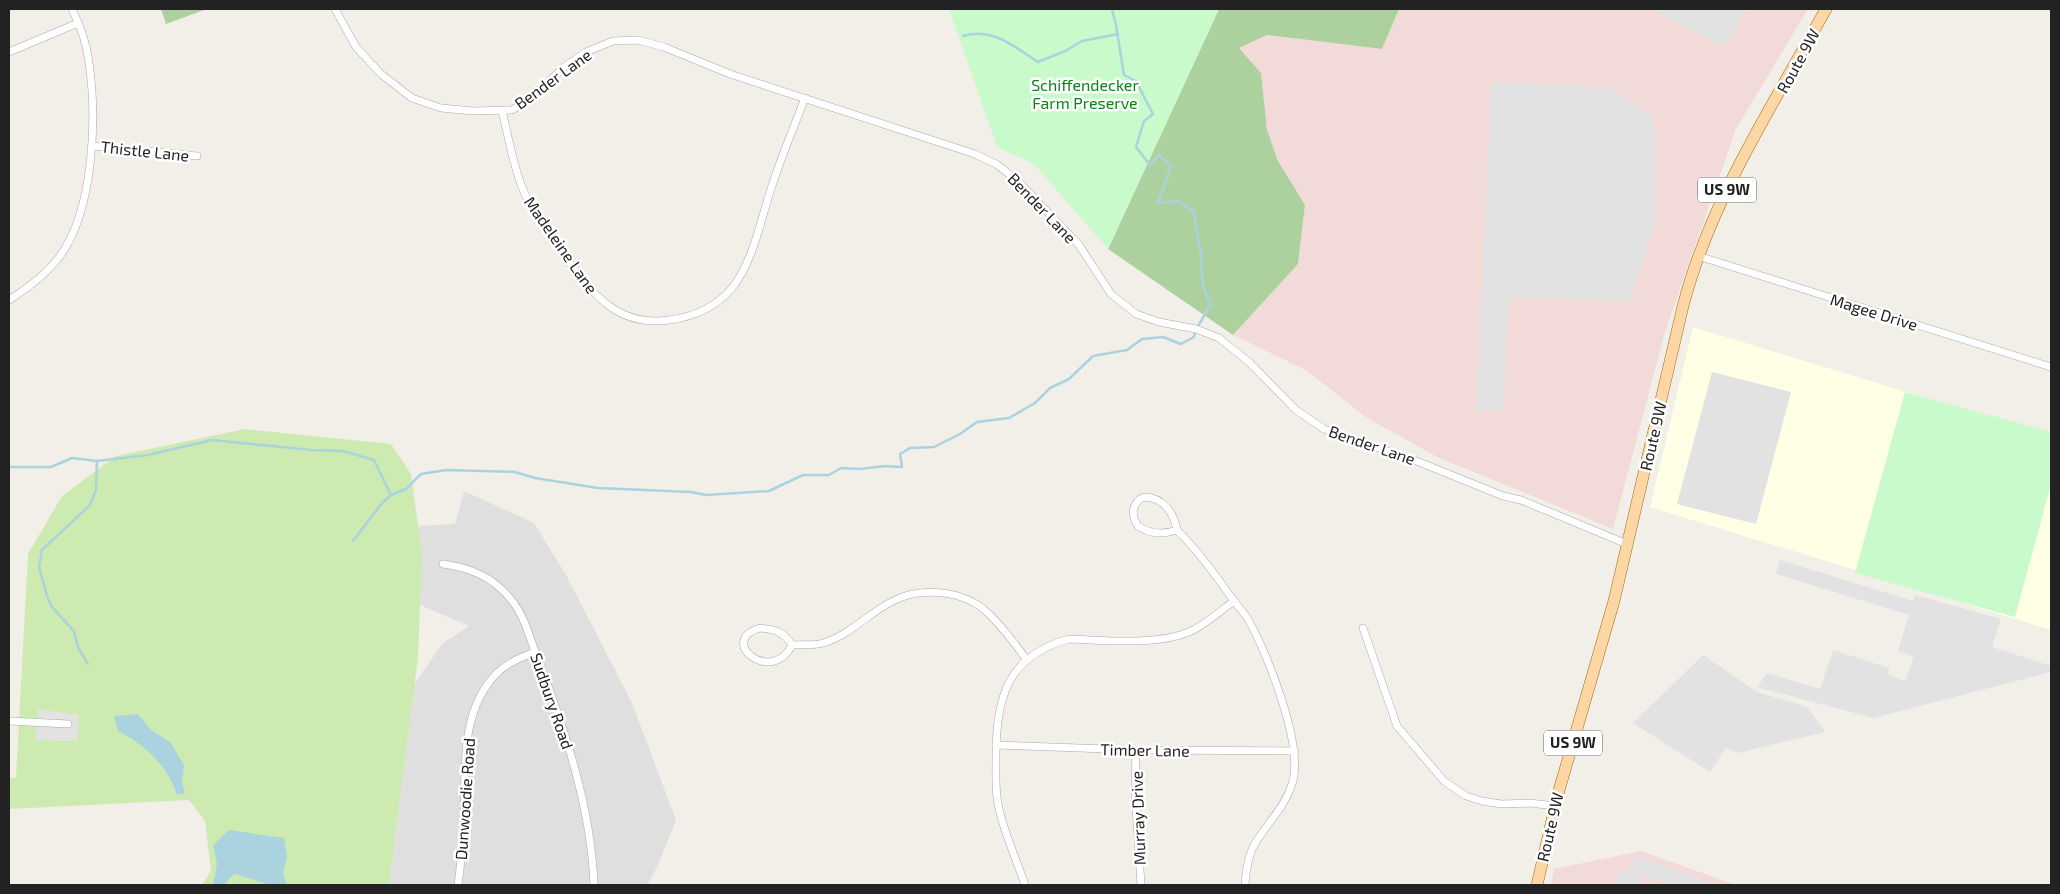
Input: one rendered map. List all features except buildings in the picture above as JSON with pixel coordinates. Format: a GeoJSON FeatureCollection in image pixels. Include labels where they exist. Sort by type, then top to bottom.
{"type":"FeatureCollection","features":[{"type":"Feature","properties":{"kind":"main road","name":"Route 9W"},"geometry":{"type":"LineString","coordinates":[[1537,885],[1555,806],[1608,623],[1680,320],[1698,256],[1713,218],[1735,173],[1826,9]]}},
{"type":"Feature","properties":{"kind":"street"},"geometry":{"type":"LineString","coordinates":[[9,300],[31,286],[60,256],[73,234],[80,214],[92,146],[89,62],[72,9]]}},
{"type":"Feature","properties":{"kind":"street","name":"Bender Lane"},"geometry":{"type":"LineString","coordinates":[[335,9],[346,31],[363,55],[381,74],[405,94],[425,104],[451,110],[502,112],[512,110],[525,102],[579,56],[602,45],[624,40],[638,40],[664,47],[720,70],[891,128],[950,144],[996,164],[1011,174],[1072,237],[1111,294],[1126,307],[1143,317],[1196,329],[1219,338],[1249,362],[1296,410],[1324,428],[1446,472],[1503,496],[1521,500],[1627,544]]}},
{"type":"Feature","properties":{"kind":"street"},"geometry":{"type":"LineString","coordinates":[[9,52],[78,23]]}},
{"type":"Feature","properties":{"kind":"street","name":"Madeleine Lane"},"geometry":{"type":"LineString","coordinates":[[502,112],[523,189],[531,209],[591,291],[606,305],[620,314],[640,320],[659,322],[681,319],[707,308],[731,289],[743,270],[804,98]]}},
{"type":"Feature","properties":{"kind":"street","name":"Thistle Lane"},"geometry":{"type":"LineString","coordinates":[[92,146],[197,156]]}},
{"type":"Feature","properties":{"kind":"street","name":"Magee Drive"},"geometry":{"type":"LineString","coordinates":[[1698,256],[2051,367]]}},
{"type":"Feature","properties":{"kind":"street"},"geometry":{"type":"LineString","coordinates":[[1177,530],[1166,534],[1154,533],[1138,526],[1133,513],[1138,500],[1144,497],[1151,497],[1163,503],[1173,518],[1177,530],[1195,548],[1245,616],[1262,646],[1288,722],[1294,751],[1296,769],[1293,783],[1286,800],[1252,850],[1246,870],[1245,885]]}},
{"type":"Feature","properties":{"kind":"street","name":"Sudbury Road"},"geometry":{"type":"LineString","coordinates":[[442,564],[473,570],[500,588],[520,612],[569,745],[591,849],[594,885]]}},
{"type":"Feature","properties":{"kind":"street"},"geometry":{"type":"LineString","coordinates":[[792,645],[782,633],[767,628],[753,630],[747,634],[743,641],[744,649],[748,655],[762,661],[777,660],[783,657],[792,645],[822,643],[844,632],[892,601],[914,593],[936,592],[964,599],[987,612],[1027,660]]}},
{"type":"Feature","properties":{"kind":"street"},"geometry":{"type":"LineString","coordinates":[[1025,885],[1000,812],[996,780],[998,713],[1004,689],[1027,660],[1046,647],[1069,639],[1160,639],[1176,636],[1190,631],[1234,601]]}},
{"type":"Feature","properties":{"kind":"street"},"geometry":{"type":"LineString","coordinates":[[1363,628],[1397,726],[1444,781],[1466,796],[1482,801],[1501,804],[1530,803],[1555,806]]}},
{"type":"Feature","properties":{"kind":"street","name":"Dunwoodie Road"},"geometry":{"type":"LineString","coordinates":[[458,885],[464,824],[464,774],[474,710],[482,693],[499,672],[511,662],[535,652]]}},
{"type":"Feature","properties":{"kind":"street"},"geometry":{"type":"LineString","coordinates":[[9,721],[68,724]]}},
{"type":"Feature","properties":{"kind":"street","name":"Timber Lane"},"geometry":{"type":"LineString","coordinates":[[996,746],[1136,750],[1294,751]]}},
{"type":"Feature","properties":{"kind":"street","name":"Murray Drive"},"geometry":{"type":"LineString","coordinates":[[1136,750],[1136,791],[1141,885]]}},
{"type":"Feature","properties":{"kind":"shaded area"},"geometry":{"type":"Polygon","coordinates":[[[1399,9],[1808,9],[1736,129],[1665,332],[1613,529],[1437,457],[1367,418],[1306,370],[1233,335],[1298,264],[1305,205],[1278,161],[1267,130],[1261,73],[1239,48],[1267,35],[1382,49],[1399,9]]]}},
{"type":"Feature","properties":{"kind":"shaded area"},"geometry":{"type":"Polygon","coordinates":[[[1652,9],[1747,9],[1727,44],[1719,45],[1652,9]]]}},
{"type":"Feature","properties":{"kind":"shaded area"},"geometry":{"type":"Polygon","coordinates":[[[1492,82],[1609,87],[1650,114],[1656,141],[1654,225],[1629,301],[1509,297],[1503,409],[1476,411],[1492,82]]]}},
{"type":"Feature","properties":{"kind":"shaded area"},"geometry":{"type":"Polygon","coordinates":[[[1693,327],[2051,436],[2051,630],[1650,507],[1693,327]]]}},
{"type":"Feature","properties":{"kind":"shaded area"},"geometry":{"type":"Polygon","coordinates":[[[1712,372],[1791,392],[1756,524],[1677,504],[1712,372]]]}},
{"type":"Feature","properties":{"kind":"shaded area"},"geometry":{"type":"Polygon","coordinates":[[[464,491],[534,523],[566,575],[632,703],[676,820],[657,867],[647,885],[389,885],[414,685],[442,644],[469,626],[420,605],[418,526],[455,524],[464,491]]]}},
{"type":"Feature","properties":{"kind":"shaded area"},"geometry":{"type":"Polygon","coordinates":[[[1780,560],[1913,601],[1915,595],[2001,619],[1992,647],[2051,666],[2051,672],[1873,718],[1757,687],[1767,673],[1820,689],[1833,650],[1889,668],[1888,675],[1905,681],[1914,657],[1898,651],[1909,615],[1776,574],[1780,560]]]}},
{"type":"Feature","properties":{"kind":"shaded area"},"geometry":{"type":"Polygon","coordinates":[[[1703,655],[1757,692],[1808,707],[1825,732],[1738,753],[1726,748],[1710,772],[1633,723],[1703,655]]]}},
{"type":"Feature","properties":{"kind":"shaded area"},"geometry":{"type":"Polygon","coordinates":[[[38,709],[79,715],[77,741],[35,740],[38,709]]]}},
{"type":"Feature","properties":{"kind":"shaded area"},"geometry":{"type":"Polygon","coordinates":[[[1641,851],[1735,885],[1551,885],[1554,869],[1641,851]]]}},
{"type":"Feature","properties":{"kind":"shaded area"},"geometry":{"type":"Polygon","coordinates":[[[1639,856],[1716,885],[1675,885],[1643,875],[1639,885],[1615,885],[1620,871],[1627,871],[1639,856]]]}},
{"type":"Feature","properties":{"kind":"green space"},"geometry":{"type":"Polygon","coordinates":[[[161,9],[207,9],[166,24],[161,9]]]}},
{"type":"Feature","properties":{"kind":"green space","name":"Schiffendecker Farm Preserve"},"geometry":{"type":"Polygon","coordinates":[[[949,9],[1219,9],[1108,249],[1034,164],[997,147],[949,9]]]}},
{"type":"Feature","properties":{"kind":"green space"},"geometry":{"type":"Polygon","coordinates":[[[1219,9],[1399,9],[1382,49],[1267,35],[1239,48],[1261,73],[1267,130],[1278,161],[1305,205],[1298,264],[1233,335],[1108,249],[1219,9]]]}},
{"type":"Feature","properties":{"kind":"green space"},"geometry":{"type":"Polygon","coordinates":[[[1905,392],[2051,432],[2051,484],[2015,617],[1855,573],[1905,392]]]}},
{"type":"Feature","properties":{"kind":"green space"},"geometry":{"type":"Polygon","coordinates":[[[245,429],[391,444],[411,474],[422,555],[418,657],[389,885],[202,885],[211,871],[205,821],[189,800],[9,809],[9,778],[16,777],[28,554],[62,496],[116,456],[245,429]]]}},
{"type":"Feature","properties":{"kind":"water"},"geometry":{"type":"Polygon","coordinates":[[[138,714],[151,730],[170,742],[184,765],[182,782],[185,793],[177,795],[167,774],[154,757],[146,749],[118,731],[114,716],[138,714]]]}},
{"type":"Feature","properties":{"kind":"water"},"geometry":{"type":"Polygon","coordinates":[[[229,830],[284,838],[287,857],[283,873],[287,885],[271,885],[234,874],[224,885],[213,885],[217,864],[213,845],[229,830]]]}},
{"type":"Feature","properties":{"kind":"waterway"},"geometry":{"type":"LineString","coordinates":[[1112,9],[1124,75],[1136,81],[1153,114],[1144,121],[1136,147],[1150,165],[1159,155],[1171,166],[1158,203],[1178,201],[1194,212],[1201,254],[1203,285],[1211,304],[1198,326]]}},
{"type":"Feature","properties":{"kind":"waterway"},"geometry":{"type":"LineString","coordinates":[[963,36],[974,34],[993,36],[1011,44],[1038,62],[1065,51],[1082,41],[1118,34]]}},
{"type":"Feature","properties":{"kind":"waterway"},"geometry":{"type":"LineString","coordinates":[[9,467],[51,467],[72,458],[97,461],[148,455],[212,440],[311,450],[343,451],[374,460],[391,495],[406,489],[421,474],[446,470],[515,472],[535,478],[598,488],[691,492],[706,495],[769,491],[803,475],[829,475],[841,468],[902,467],[900,454],[910,448],[934,447],[960,434],[977,422],[1009,418],[1035,403],[1050,388],[1069,379],[1093,356],[1127,350],[1142,339],[1163,337],[1181,344],[1194,337],[1195,333]]}},
{"type":"Feature","properties":{"kind":"waterway"},"geometry":{"type":"LineString","coordinates":[[88,664],[78,647],[74,631],[52,607],[39,567],[42,550],[90,505],[96,490],[97,461]]}},
{"type":"Feature","properties":{"kind":"waterway"},"geometry":{"type":"LineString","coordinates":[[353,541],[383,502],[391,495]]}}]}
